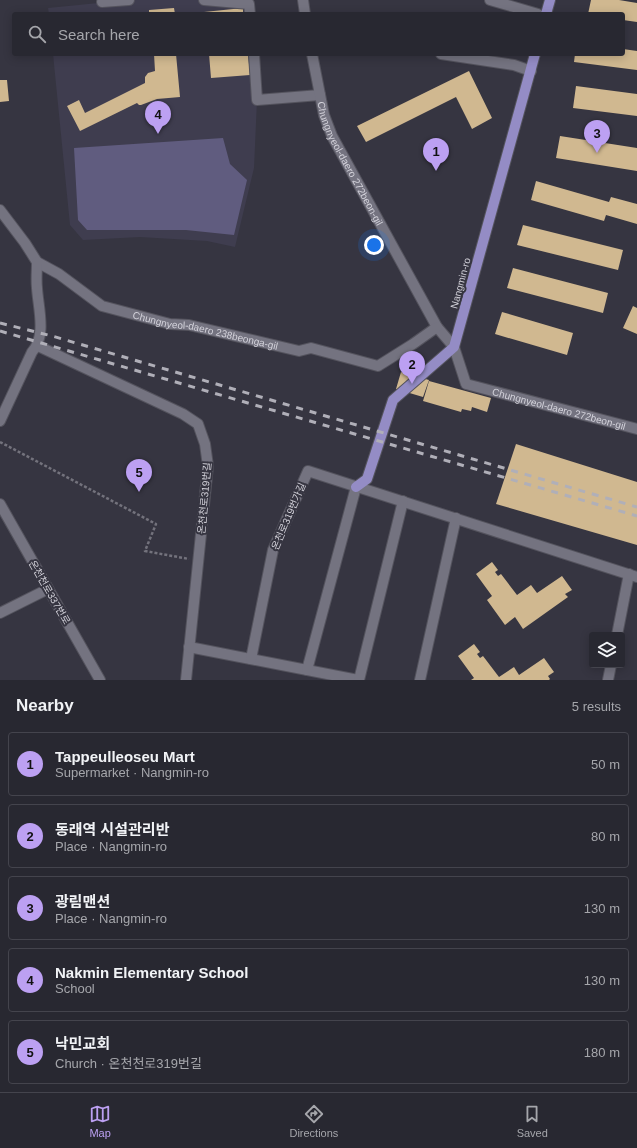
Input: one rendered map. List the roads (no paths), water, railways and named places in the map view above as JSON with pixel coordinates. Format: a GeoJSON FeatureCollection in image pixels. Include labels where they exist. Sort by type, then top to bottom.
{"type":"FeatureCollection","features":[{"type":"Feature","properties":{"kind":"main road"},"geometry":{"type":"LineString","coordinates":[[547,12],[550,0]]}},
{"type":"Feature","properties":{"kind":"main road","name":"Nangmin-ro"},"geometry":{"type":"LineString","coordinates":[[454,347],[534,56]]}},
{"type":"Feature","properties":{"kind":"main road"},"geometry":{"type":"LineString","coordinates":[[356,486],[367,479],[393,400],[454,347]]}},
{"type":"Feature","properties":{"kind":"street"},"geometry":{"type":"LineString","coordinates":[[102,2],[129,0]]}},
{"type":"Feature","properties":{"kind":"street"},"geometry":{"type":"LineString","coordinates":[[204,0],[249,4],[250,12]]}},
{"type":"Feature","properties":{"kind":"street"},"geometry":{"type":"LineString","coordinates":[[303,0],[305,12]]}},
{"type":"Feature","properties":{"kind":"street"},"geometry":{"type":"LineString","coordinates":[[490,0],[531,12]]}},
{"type":"Feature","properties":{"kind":"street"},"geometry":{"type":"LineString","coordinates":[[254,56],[257,100],[320,95]]}},
{"type":"Feature","properties":{"kind":"street","name":"Chungnyeol-daero 272beon-gil"},"geometry":{"type":"LineString","coordinates":[[312,56],[324,115],[332,136],[437,327],[454,347],[466,384],[637,429]]}},
{"type":"Feature","properties":{"kind":"street"},"geometry":{"type":"LineString","coordinates":[[453,56],[530,70]]}},
{"type":"Feature","properties":{"kind":"street","name":"Chungnyeol-daero 238beonga-gil"},"geometry":{"type":"LineString","coordinates":[[0,210],[25,243],[37,262],[59,274],[102,306],[170,324],[189,325],[299,351],[311,348],[378,366],[437,327]]}},
{"type":"Feature","properties":{"kind":"street"},"geometry":{"type":"LineString","coordinates":[[0,420],[32,352],[38,346],[41,322],[36,286],[37,262]]}},
{"type":"Feature","properties":{"kind":"street","name":"온천천로319번길"},"geometry":{"type":"LineString","coordinates":[[38,346],[184,414],[198,424],[205,444],[208,466],[186,680]]}},
{"type":"Feature","properties":{"kind":"street","name":"온천로319번가길"},"geometry":{"type":"LineString","coordinates":[[251,659],[273,550],[308,471],[633,576]]}},
{"type":"Feature","properties":{"kind":"street"},"geometry":{"type":"LineString","coordinates":[[307,670],[356,486]]}},
{"type":"Feature","properties":{"kind":"street"},"geometry":{"type":"LineString","coordinates":[[189,647],[359,680],[402,501]]}},
{"type":"Feature","properties":{"kind":"street","name":"온천천로337번로"},"geometry":{"type":"LineString","coordinates":[[0,504],[100,680]]}},
{"type":"Feature","properties":{"kind":"street"},"geometry":{"type":"LineString","coordinates":[[420,680],[456,518]]}},
{"type":"Feature","properties":{"kind":"street"},"geometry":{"type":"LineString","coordinates":[[618,632],[633,576]]}},
{"type":"Feature","properties":{"kind":"street"},"geometry":{"type":"LineString","coordinates":[[0,613],[48,589]]}},
{"type":"Feature","properties":{"kind":"street"},"geometry":{"type":"LineString","coordinates":[[608,680],[610,668]]}},
{"type":"Feature","properties":{"kind":"railway"},"geometry":{"type":"LineString","coordinates":[[0,323],[52,336],[637,507]]}},
{"type":"Feature","properties":{"kind":"railway"},"geometry":{"type":"LineString","coordinates":[[0,331],[637,516]]}},
{"type":"Feature","properties":{"kind":"place","name":"Nakmin Elementary School"},"geometry":{"type":"Point","coordinates":[158,134]}},
{"type":"Feature","properties":{"kind":"place","name":"광림맨션"},"geometry":{"type":"Point","coordinates":[597,153]}},
{"type":"Feature","properties":{"kind":"place","name":"Tappeulleoseu Mart"},"geometry":{"type":"Point","coordinates":[436,171]}},
{"type":"Feature","properties":{"kind":"place","name":"동래역 시설관리반"},"geometry":{"type":"Point","coordinates":[412,384]}},
{"type":"Feature","properties":{"kind":"place","name":"낙민교회"},"geometry":{"type":"Point","coordinates":[139,492]}}]}
